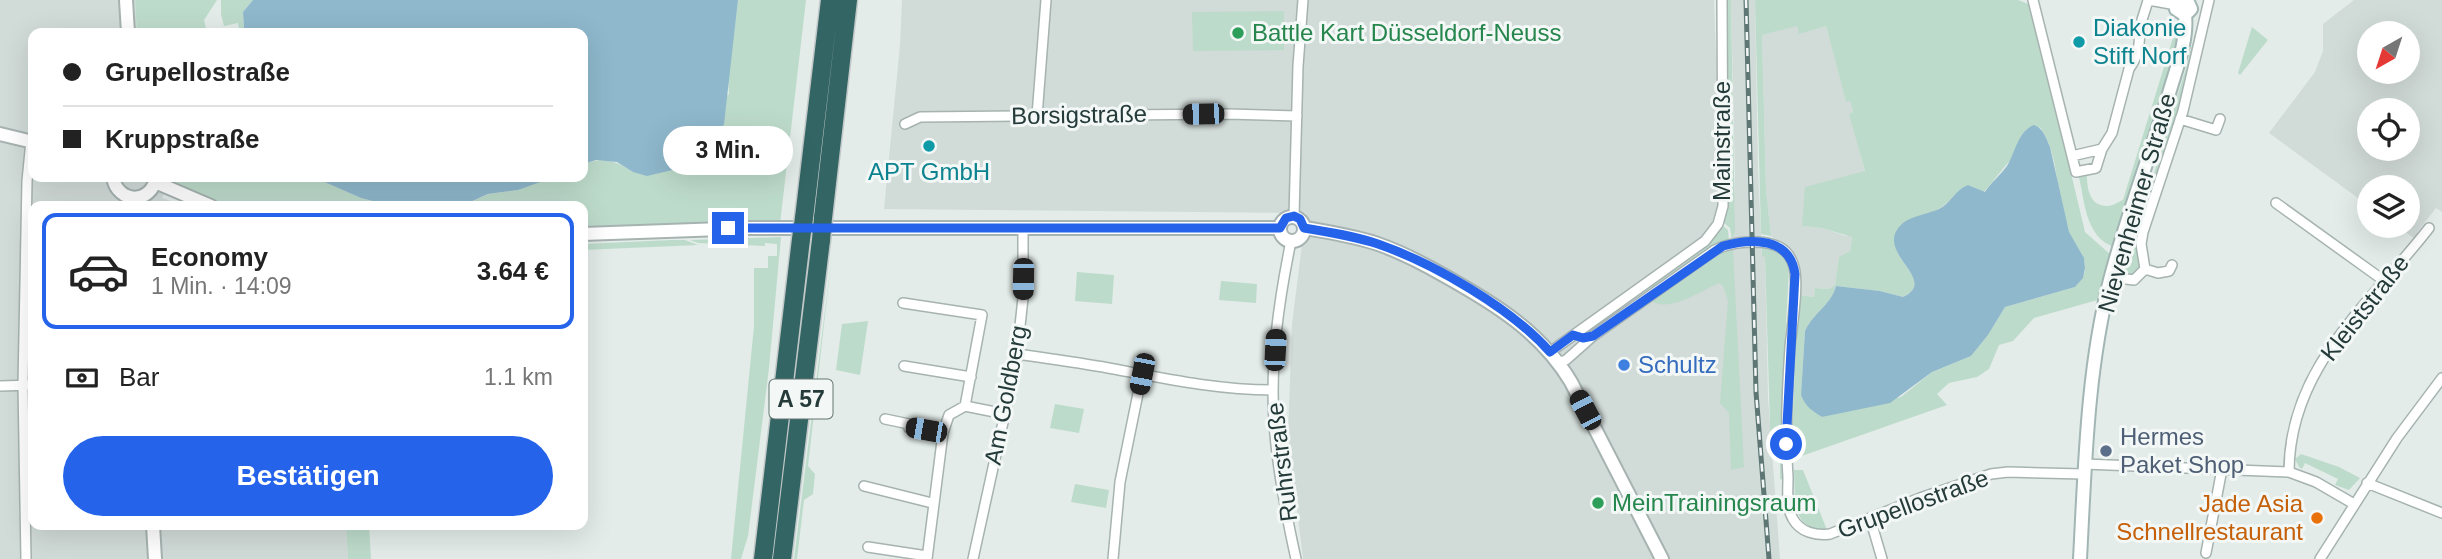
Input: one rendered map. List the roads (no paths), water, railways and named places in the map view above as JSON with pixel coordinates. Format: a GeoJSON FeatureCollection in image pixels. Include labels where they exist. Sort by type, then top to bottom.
{"type":"FeatureCollection","features":[{"type":"Feature","properties":{"kind":"highway","name":"A 57"},"geometry":{"type":"LineString","coordinates":[[763,559],[830,0]]}},
{"type":"Feature","properties":{"kind":"highway","name":"A 57"},"geometry":{"type":"LineString","coordinates":[[782,559],[848,0]]}},
{"type":"Feature","properties":{"kind":"street"},"geometry":{"type":"LineString","coordinates":[[126,0],[128,28]]}},
{"type":"Feature","properties":{"kind":"street"},"geometry":{"type":"LineString","coordinates":[[1037,116],[1046,0]]}},
{"type":"Feature","properties":{"kind":"street"},"geometry":{"type":"LineString","coordinates":[[1294,216],[1303,0]]}},
{"type":"Feature","properties":{"kind":"street","name":"Mainstraße"},"geometry":{"type":"LineString","coordinates":[[1554,357],[1572,345],[1573,335],[1705,241],[1718,224],[1723,206],[1722,0]]}},
{"type":"Feature","properties":{"kind":"street"},"geometry":{"type":"LineString","coordinates":[[2033,0],[2076,172],[2096,167],[2102,149],[2112,133],[2129,69],[2135,61],[2142,38],[2140,32],[2149,0],[2184,3]]}},
{"type":"Feature","properties":{"kind":"street"},"geometry":{"type":"LineString","coordinates":[[2145,269],[2141,244],[2143,232],[2180,119],[2202,38],[2209,0]]}},
{"type":"Feature","properties":{"kind":"street","name":"Nievenheimer Straße"},"geometry":{"type":"LineString","coordinates":[[2080,559],[2084,469],[2102,318],[2111,277],[2176,69],[2185,34],[2184,3]]}},
{"type":"Feature","properties":{"kind":"street","name":"Borsigstraße"},"geometry":{"type":"LineString","coordinates":[[905,124],[920,117],[1228,114],[1297,116]]}},
{"type":"Feature","properties":{"kind":"street"},"geometry":{"type":"LineString","coordinates":[[2180,119],[2215,134],[2220,119]]}},
{"type":"Feature","properties":{"kind":"street"},"geometry":{"type":"LineString","coordinates":[[0,134],[28,140]]}},
{"type":"Feature","properties":{"kind":"street"},"geometry":{"type":"LineString","coordinates":[[2073,156],[2102,149]]}},
{"type":"Feature","properties":{"kind":"street"},"geometry":{"type":"LineString","coordinates":[[26,559],[23,385],[28,164]]}},
{"type":"Feature","properties":{"kind":"street"},"geometry":{"type":"LineString","coordinates":[[115,182],[117,190],[134,201]]}},
{"type":"Feature","properties":{"kind":"street"},"geometry":{"type":"LineString","coordinates":[[137,201],[148,194],[154,182]]}},
{"type":"Feature","properties":{"kind":"street"},"geometry":{"type":"LineString","coordinates":[[161,182],[201,201]]}},
{"type":"Feature","properties":{"kind":"street"},"geometry":{"type":"LineString","coordinates":[[2276,203],[2383,280]]}},
{"type":"Feature","properties":{"kind":"street"},"geometry":{"type":"LineString","coordinates":[[1294,216],[1300,219],[1304,228],[1302,236],[1291,241],[1283,237],[1280,228],[1286,218],[1294,216]]}},
{"type":"Feature","properties":{"kind":"street"},"geometry":{"type":"LineString","coordinates":[[588,234],[750,228],[1280,228]]}},
{"type":"Feature","properties":{"kind":"street"},"geometry":{"type":"LineString","coordinates":[[1304,228],[1366,240],[1410,257],[1497,306],[1528,330],[1554,357],[1571,382],[1662,559]]}},
{"type":"Feature","properties":{"kind":"street","name":"Kleiststraße"},"geometry":{"type":"LineString","coordinates":[[2289,472],[2292,431],[2307,388],[2356,313],[2429,228]]}},
{"type":"Feature","properties":{"kind":"street","name":"Am Goldberg"},"geometry":{"type":"LineString","coordinates":[[973,559],[1018,354],[1023,298],[1023,229]]}},
{"type":"Feature","properties":{"kind":"street","name":"Ruhrstraße"},"geometry":{"type":"LineString","coordinates":[[1291,241],[1276,333],[1273,390],[1277,452],[1296,559]]}},
{"type":"Feature","properties":{"kind":"street","name":"Grupellostraße"},"geometry":{"type":"LineString","coordinates":[[1593,336],[1715,250],[1734,243],[1762,242],[1785,250],[1795,274],[1786,444],[1791,516],[1802,529],[1825,535],[1920,498],[1991,474],[2008,472],[2084,469],[2289,472],[2316,482],[2354,504]]}},
{"type":"Feature","properties":{"kind":"street"},"geometry":{"type":"LineString","coordinates":[[2145,269],[2161,274],[2169,271],[2172,265]]}},
{"type":"Feature","properties":{"kind":"street"},"geometry":{"type":"LineString","coordinates":[[2111,277],[2134,280],[2145,269]]}},
{"type":"Feature","properties":{"kind":"street"},"geometry":{"type":"LineString","coordinates":[[903,303],[982,315],[965,406]]}},
{"type":"Feature","properties":{"kind":"street"},"geometry":{"type":"LineString","coordinates":[[1573,335],[1583,338],[1593,336]]}},
{"type":"Feature","properties":{"kind":"street"},"geometry":{"type":"LineString","coordinates":[[1554,357],[1566,360],[1593,336]]}},
{"type":"Feature","properties":{"kind":"street"},"geometry":{"type":"LineString","coordinates":[[1018,354],[1207,387],[1273,390]]}},
{"type":"Feature","properties":{"kind":"street"},"geometry":{"type":"LineString","coordinates":[[904,366],[971,377]]}},
{"type":"Feature","properties":{"kind":"street"},"geometry":{"type":"LineString","coordinates":[[1113,559],[1120,482],[1142,374]]}},
{"type":"Feature","properties":{"kind":"street"},"geometry":{"type":"LineString","coordinates":[[2320,559],[2412,416],[2442,379]]}},
{"type":"Feature","properties":{"kind":"street"},"geometry":{"type":"LineString","coordinates":[[0,386],[28,385]]}},
{"type":"Feature","properties":{"kind":"street"},"geometry":{"type":"LineString","coordinates":[[868,547],[927,558],[932,503],[943,433],[949,415],[965,406],[1005,414]]}},
{"type":"Feature","properties":{"kind":"street"},"geometry":{"type":"LineString","coordinates":[[885,419],[909,424],[909,428],[943,433]]}},
{"type":"Feature","properties":{"kind":"street"},"geometry":{"type":"LineString","coordinates":[[2206,553],[2222,469]]}},
{"type":"Feature","properties":{"kind":"street"},"geometry":{"type":"LineString","coordinates":[[2367,483],[2442,513]]}},
{"type":"Feature","properties":{"kind":"street"},"geometry":{"type":"LineString","coordinates":[[864,486],[932,503]]}},
{"type":"Feature","properties":{"kind":"street"},"geometry":{"type":"LineString","coordinates":[[1870,518],[1882,559]]}},
{"type":"Feature","properties":{"kind":"street"},"geometry":{"type":"LineString","coordinates":[[153,530],[155,559]]}},
{"type":"Feature","properties":{"kind":"water"},"geometry":{"type":"Polygon","coordinates":[[[253,0],[738,0],[724,124],[704,157],[689,166],[647,176],[633,172],[617,162],[596,160],[588,162],[588,28],[244,28],[243,12],[253,0]]]}},
{"type":"Feature","properties":{"kind":"water"},"geometry":{"type":"Polygon","coordinates":[[[2034,125],[2042,131],[2050,147],[2069,232],[2084,258],[2083,278],[2075,287],[2005,307],[1971,356],[1932,372],[1890,403],[1822,417],[1812,410],[1801,395],[1805,331],[1830,299],[1836,286],[1880,291],[1903,297],[1913,290],[1911,273],[1894,244],[1895,234],[1903,223],[1939,209],[1968,185],[1985,192],[2007,166],[2024,132],[2034,125]]]}},
{"type":"Feature","properties":{"kind":"water"},"geometry":{"type":"Polygon","coordinates":[[[324,182],[540,182],[518,190],[488,194],[472,201],[373,201],[324,182]]]}},
{"type":"Feature","properties":{"kind":"railway"},"geometry":{"type":"LineString","coordinates":[[1746,0],[1756,392],[1769,559]]}},
{"type":"Feature","properties":{"kind":"place","name":"Battle Kart Düsseldorf-Neuss"},"geometry":{"type":"Point","coordinates":[1238,33]}},
{"type":"Feature","properties":{"kind":"place","name":"Diakonie Stift Norf"},"geometry":{"type":"Point","coordinates":[2079,42]}},
{"type":"Feature","properties":{"kind":"place","name":"APT GmbH"},"geometry":{"type":"Point","coordinates":[929,146]}},
{"type":"Feature","properties":{"kind":"place","name":"Schultz"},"geometry":{"type":"Point","coordinates":[1624,365]}},
{"type":"Feature","properties":{"kind":"place","name":"Hermes Paket Shop"},"geometry":{"type":"Point","coordinates":[2106,451]}},
{"type":"Feature","properties":{"kind":"place","name":"MeinTrainingsraum"},"geometry":{"type":"Point","coordinates":[1598,503]}},
{"type":"Feature","properties":{"kind":"place","name":"Jade Asia Schnellrestaurant"},"geometry":{"type":"Point","coordinates":[2317,518]}}]}
